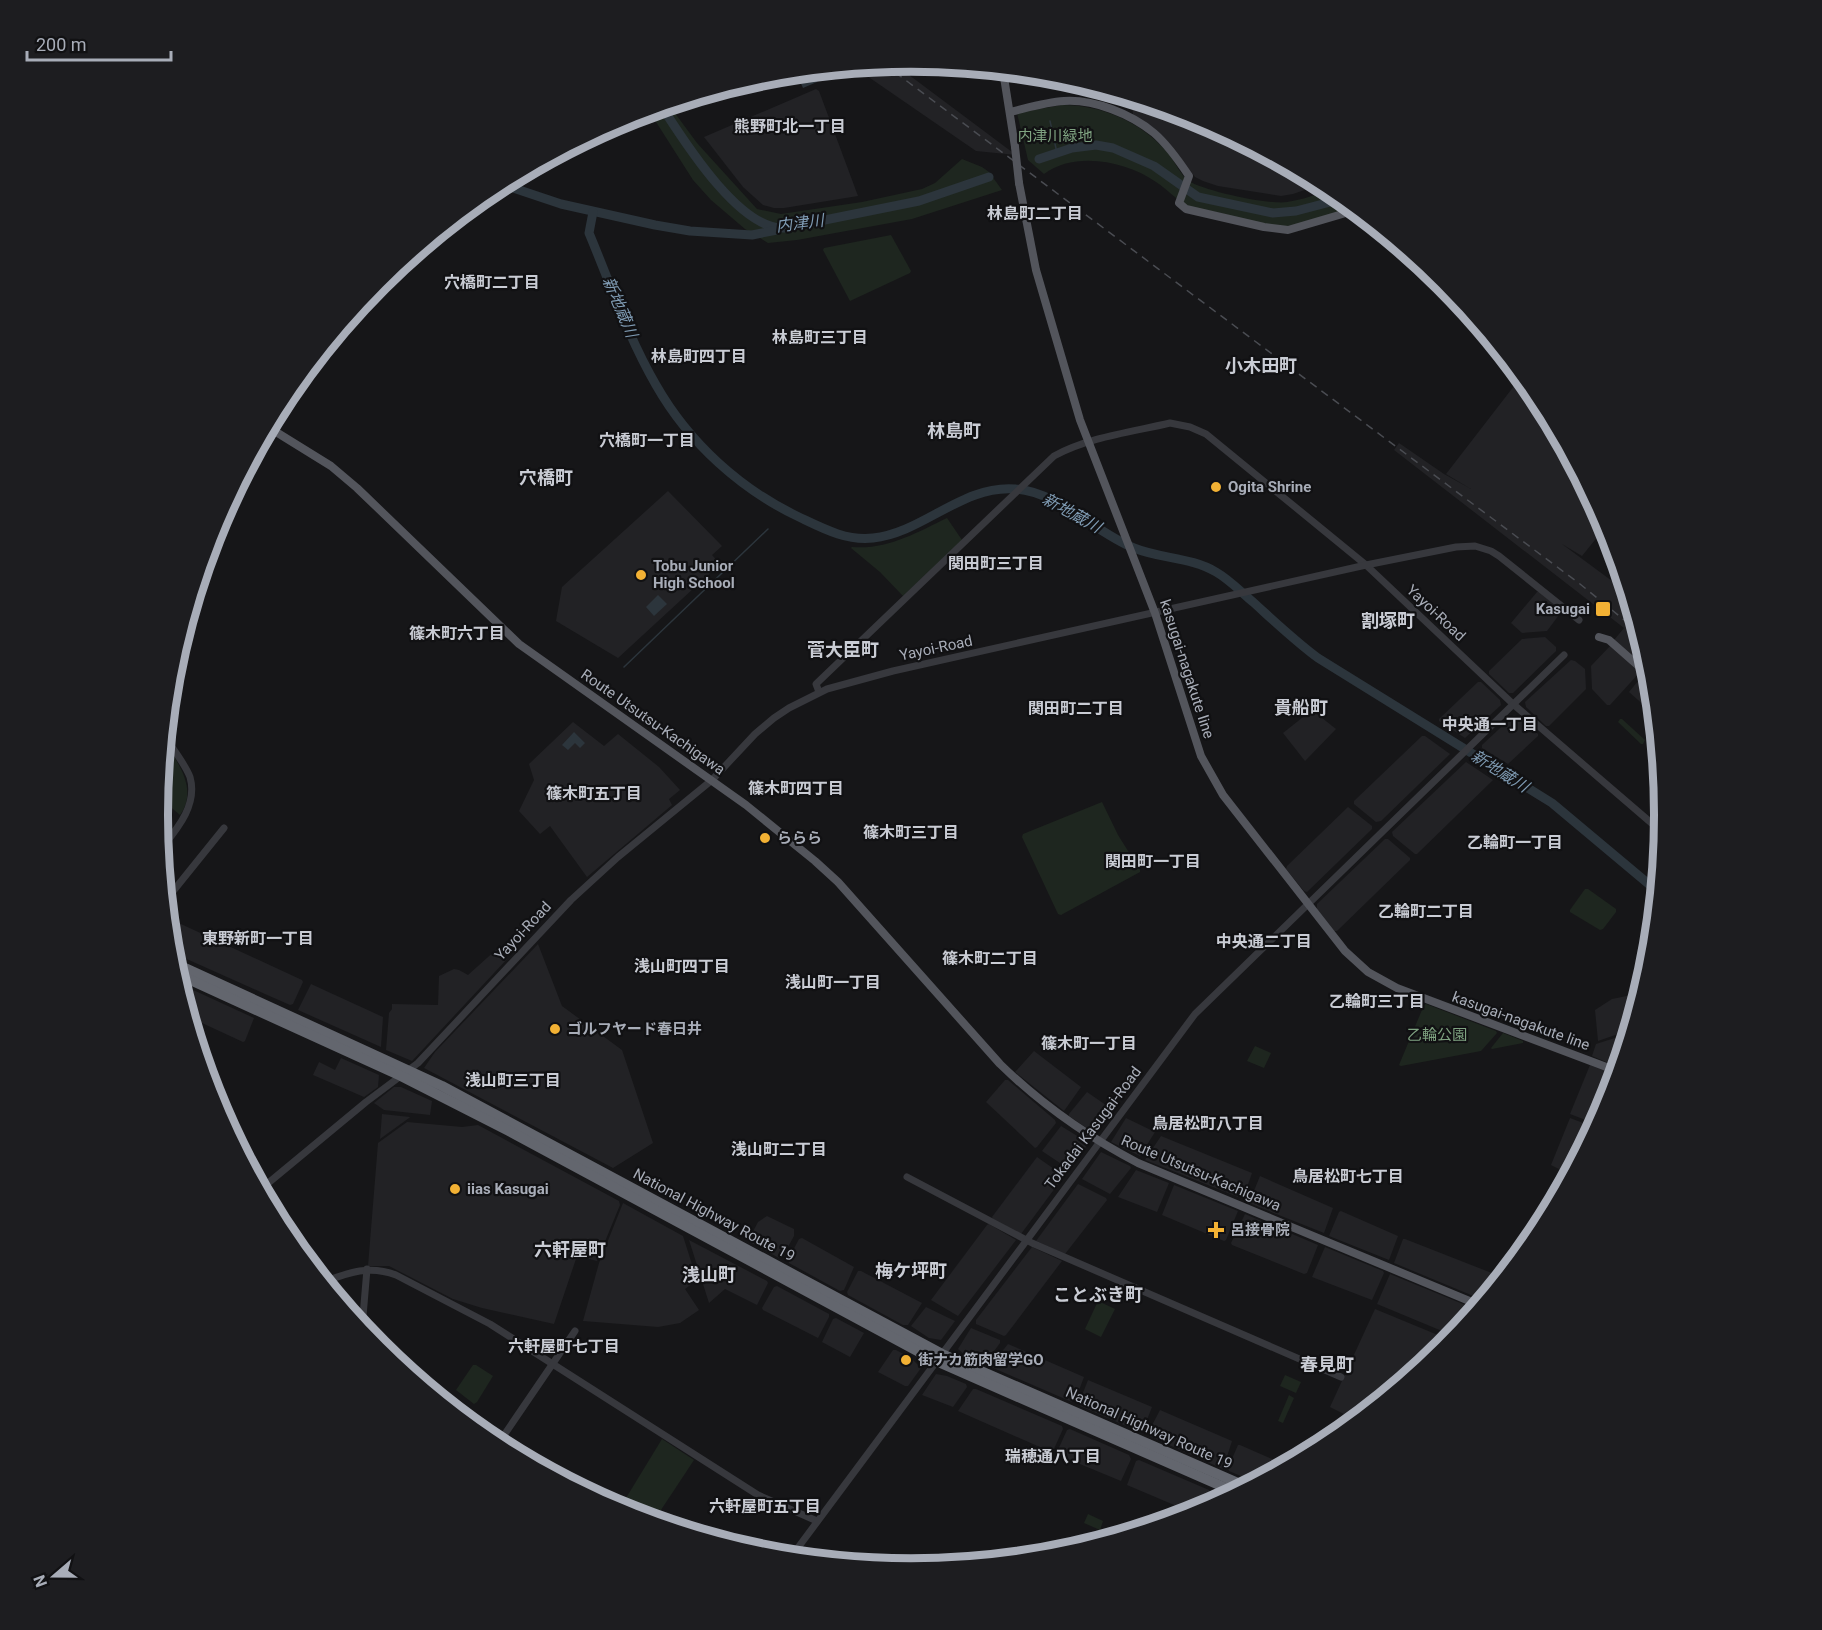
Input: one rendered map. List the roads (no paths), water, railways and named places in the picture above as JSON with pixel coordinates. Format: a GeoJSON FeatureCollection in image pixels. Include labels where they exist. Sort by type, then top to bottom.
{"type":"FeatureCollection","features":[{"type":"Feature","properties":{"kind":"highway","name":"National Highway Route 19"},"geometry":{"type":"LineString","coordinates":[[184,968],[405,1073],[509,1131],[939,1357],[1225,1488]]}},
{"type":"Feature","properties":{"kind":"highway","name":"National Highway Route 19"},"geometry":{"type":"LineString","coordinates":[[186,978],[405,1073]]}},
{"type":"Feature","properties":{"kind":"highway","name":"National Highway Route 19"},"geometry":{"type":"LineString","coordinates":[[939,1357],[1237,1482]]}},
{"type":"Feature","properties":{"kind":"main road","name":"kasugai-nagakute line"},"geometry":{"type":"LineString","coordinates":[[1004,78],[1031,250],[1044,302],[1088,443],[1155,613],[1192,732],[1213,779],[1355,962],[1388,984],[1609,1068]]}},
{"type":"Feature","properties":{"kind":"main road"},"geometry":{"type":"LineString","coordinates":[[1010,112],[1064,101],[1089,103],[1111,109],[1153,132],[1189,176],[1179,203],[1186,209],[1264,227],[1288,230],[1346,213]]}},
{"type":"Feature","properties":{"kind":"main road","name":"Route Utsutsu-Kachigawa"},"geometry":{"type":"LineString","coordinates":[[275,432],[331,466],[357,488],[519,644],[712,780],[815,861],[838,882],[1005,1069],[1050,1109],[1099,1143],[1173,1178],[1472,1302]]}},
{"type":"Feature","properties":{"kind":"main road"},"geometry":{"type":"LineString","coordinates":[[1599,637],[1609,640],[1639,667]]}},
{"type":"Feature","properties":{"kind":"street"},"geometry":{"type":"LineString","coordinates":[[819,692],[816,684],[1054,456],[1088,443],[1170,423],[1199,431],[1366,565],[1456,547],[1474,546],[1486,549],[1499,556],[1579,620]]}},
{"type":"Feature","properties":{"kind":"street","name":"Yayoi-Road"},"geometry":{"type":"LineString","coordinates":[[267,1184],[418,1063],[564,907],[595,878],[712,780],[755,734],[774,718],[819,692],[874,676],[1366,565],[1513,704],[1654,825]]}},
{"type":"Feature","properties":{"kind":"street","name":"Tokadai Kasugai-Road"},"geometry":{"type":"LineString","coordinates":[[796,1549],[1195,1014],[1564,655]]}},
{"type":"Feature","properties":{"kind":"street"},"geometry":{"type":"LineString","coordinates":[[169,839],[183,821],[190,800],[191,787],[189,776],[172,748]]}},
{"type":"Feature","properties":{"kind":"street"},"geometry":{"type":"LineString","coordinates":[[172,892],[224,828]]}},
{"type":"Feature","properties":{"kind":"street"},"geometry":{"type":"LineString","coordinates":[[907,1177],[1026,1240],[1341,1377]]}},
{"type":"Feature","properties":{"kind":"street"},"geometry":{"type":"LineString","coordinates":[[332,1279],[358,1269],[387,1271],[396,1275],[490,1324],[758,1495],[817,1521]]}},
{"type":"Feature","properties":{"kind":"street"},"geometry":{"type":"LineString","coordinates":[[363,1316],[367,1269]]}},
{"type":"Feature","properties":{"kind":"street"},"geometry":{"type":"LineString","coordinates":[[503,1436],[574,1331]]}},
{"type":"Feature","properties":{"kind":"waterway","name":"内津川"},"geometry":{"type":"LineString","coordinates":[[666,113],[699,161],[732,200],[750,215],[768,225],[785,228],[919,201],[989,177]]}},
{"type":"Feature","properties":{"kind":"waterway"},"geometry":{"type":"LineString","coordinates":[[1050,121],[1057,153]]}},
{"type":"Feature","properties":{"kind":"waterway","name":"内津川"},"geometry":{"type":"LineString","coordinates":[[1039,159],[1072,148],[1096,145],[1113,148],[1154,166],[1198,197],[1273,213],[1296,211],[1331,202]]}},
{"type":"Feature","properties":{"kind":"waterway"},"geometry":{"type":"LineString","coordinates":[[513,188],[561,204],[690,231],[752,235],[777,230]]}},
{"type":"Feature","properties":{"kind":"waterway","name":"新地蔵川"},"geometry":{"type":"LineString","coordinates":[[593,212],[589,233],[628,329],[656,385],[669,406],[701,445],[718,463],[758,494],[779,507],[827,530],[854,538],[873,538],[909,528],[961,501],[997,489],[1016,489],[1047,497],[1134,548],[1196,563],[1221,575],[1318,658],[1552,803],[1650,885]]}},
{"type":"Feature","properties":{"kind":"waterway"},"geometry":{"type":"LineString","coordinates":[[624,667],[768,529]]}},
{"type":"Feature","properties":{"kind":"railway"},"geometry":{"type":"LineString","coordinates":[[896,73],[1580,584],[1629,624]]}},
{"type":"Feature","properties":{"kind":"place","name":"Ogita Shrine"},"geometry":{"type":"Point","coordinates":[1216,487]}},
{"type":"Feature","properties":{"kind":"place","name":"Tobu Junior High School"},"geometry":{"type":"Point","coordinates":[641,575]}},
{"type":"Feature","properties":{"kind":"place","name":"Kasugai"},"geometry":{"type":"Point","coordinates":[1603,609]}},
{"type":"Feature","properties":{"kind":"place","name":"ららら"},"geometry":{"type":"Point","coordinates":[765,838]}},
{"type":"Feature","properties":{"kind":"place","name":"ゴルフヤード春日井"},"geometry":{"type":"Point","coordinates":[555,1029]}},
{"type":"Feature","properties":{"kind":"place","name":"iias Kasugai"},"geometry":{"type":"Point","coordinates":[455,1189]}},
{"type":"Feature","properties":{"kind":"place","name":"呂接骨院"},"geometry":{"type":"Point","coordinates":[1216,1230]}},
{"type":"Feature","properties":{"kind":"place","name":"街ナカ筋肉留学GO"},"geometry":{"type":"Point","coordinates":[906,1360]}},
{"type":"Feature","properties":{"kind":"district","name":"熊野町北一丁目"},"geometry":{"type":"Point","coordinates":[790,126]}},
{"type":"Feature","properties":{"kind":"district","name":"林島町二丁目"},"geometry":{"type":"Point","coordinates":[1035,213]}},
{"type":"Feature","properties":{"kind":"district","name":"穴橋町二丁目"},"geometry":{"type":"Point","coordinates":[492,282]}},
{"type":"Feature","properties":{"kind":"district","name":"林島町三丁目"},"geometry":{"type":"Point","coordinates":[820,337]}},
{"type":"Feature","properties":{"kind":"district","name":"林島町四丁目"},"geometry":{"type":"Point","coordinates":[699,356]}},
{"type":"Feature","properties":{"kind":"district","name":"小木田町"},"geometry":{"type":"Point","coordinates":[1261,365]}},
{"type":"Feature","properties":{"kind":"district","name":"林島町"},"geometry":{"type":"Point","coordinates":[954,430]}},
{"type":"Feature","properties":{"kind":"district","name":"穴橋町一丁目"},"geometry":{"type":"Point","coordinates":[647,440]}},
{"type":"Feature","properties":{"kind":"district","name":"穴橋町"},"geometry":{"type":"Point","coordinates":[546,477]}},
{"type":"Feature","properties":{"kind":"district","name":"関田町三丁目"},"geometry":{"type":"Point","coordinates":[996,563]}},
{"type":"Feature","properties":{"kind":"district","name":"割塚町"},"geometry":{"type":"Point","coordinates":[1388,620]}},
{"type":"Feature","properties":{"kind":"district","name":"篠木町六丁目"},"geometry":{"type":"Point","coordinates":[457,633]}},
{"type":"Feature","properties":{"kind":"district","name":"菅大臣町"},"geometry":{"type":"Point","coordinates":[843,649]}},
{"type":"Feature","properties":{"kind":"district","name":"貴船町"},"geometry":{"type":"Point","coordinates":[1301,707]}},
{"type":"Feature","properties":{"kind":"district","name":"関田町二丁目"},"geometry":{"type":"Point","coordinates":[1076,708]}},
{"type":"Feature","properties":{"kind":"district","name":"中央通一丁目"},"geometry":{"type":"Point","coordinates":[1490,724]}},
{"type":"Feature","properties":{"kind":"district","name":"篠木町四丁目"},"geometry":{"type":"Point","coordinates":[796,788]}},
{"type":"Feature","properties":{"kind":"district","name":"篠木町五丁目"},"geometry":{"type":"Point","coordinates":[594,793]}},
{"type":"Feature","properties":{"kind":"district","name":"篠木町三丁目"},"geometry":{"type":"Point","coordinates":[911,832]}},
{"type":"Feature","properties":{"kind":"district","name":"乙輪町一丁目"},"geometry":{"type":"Point","coordinates":[1515,842]}},
{"type":"Feature","properties":{"kind":"district","name":"関田町一丁目"},"geometry":{"type":"Point","coordinates":[1153,861]}},
{"type":"Feature","properties":{"kind":"district","name":"乙輪町二丁目"},"geometry":{"type":"Point","coordinates":[1426,911]}},
{"type":"Feature","properties":{"kind":"district","name":"東野新町一丁目"},"geometry":{"type":"Point","coordinates":[258,938]}},
{"type":"Feature","properties":{"kind":"district","name":"中央通二丁目"},"geometry":{"type":"Point","coordinates":[1264,941]}},
{"type":"Feature","properties":{"kind":"district","name":"篠木町二丁目"},"geometry":{"type":"Point","coordinates":[990,958]}},
{"type":"Feature","properties":{"kind":"district","name":"浅山町四丁目"},"geometry":{"type":"Point","coordinates":[682,966]}},
{"type":"Feature","properties":{"kind":"district","name":"浅山町一丁目"},"geometry":{"type":"Point","coordinates":[833,982]}},
{"type":"Feature","properties":{"kind":"district","name":"乙輪町三丁目"},"geometry":{"type":"Point","coordinates":[1377,1001]}},
{"type":"Feature","properties":{"kind":"district","name":"篠木町一丁目"},"geometry":{"type":"Point","coordinates":[1089,1043]}},
{"type":"Feature","properties":{"kind":"district","name":"浅山町三丁目"},"geometry":{"type":"Point","coordinates":[513,1080]}},
{"type":"Feature","properties":{"kind":"district","name":"鳥居松町八丁目"},"geometry":{"type":"Point","coordinates":[1208,1123]}},
{"type":"Feature","properties":{"kind":"district","name":"浅山町二丁目"},"geometry":{"type":"Point","coordinates":[779,1149]}},
{"type":"Feature","properties":{"kind":"district","name":"鳥居松町七丁目"},"geometry":{"type":"Point","coordinates":[1348,1176]}},
{"type":"Feature","properties":{"kind":"district","name":"六軒屋町"},"geometry":{"type":"Point","coordinates":[570,1249]}},
{"type":"Feature","properties":{"kind":"district","name":"梅ケ坪町"},"geometry":{"type":"Point","coordinates":[911,1270]}},
{"type":"Feature","properties":{"kind":"district","name":"浅山町"},"geometry":{"type":"Point","coordinates":[709,1274]}},
{"type":"Feature","properties":{"kind":"district","name":"ことぶき町"},"geometry":{"type":"Point","coordinates":[1098,1294]}},
{"type":"Feature","properties":{"kind":"district","name":"六軒屋町七丁目"},"geometry":{"type":"Point","coordinates":[564,1346]}},
{"type":"Feature","properties":{"kind":"district","name":"春見町"},"geometry":{"type":"Point","coordinates":[1327,1364]}},
{"type":"Feature","properties":{"kind":"district","name":"瑞穂通八丁目"},"geometry":{"type":"Point","coordinates":[1053,1456]}},
{"type":"Feature","properties":{"kind":"district","name":"六軒屋町五丁目"},"geometry":{"type":"Point","coordinates":[765,1506]}},
{"type":"Feature","properties":{"kind":"park label","name":"内津川緑地"},"geometry":{"type":"Point","coordinates":[1055,136]}},
{"type":"Feature","properties":{"kind":"park label","name":"乙輪公園"},"geometry":{"type":"Point","coordinates":[1437,1035]}}]}
